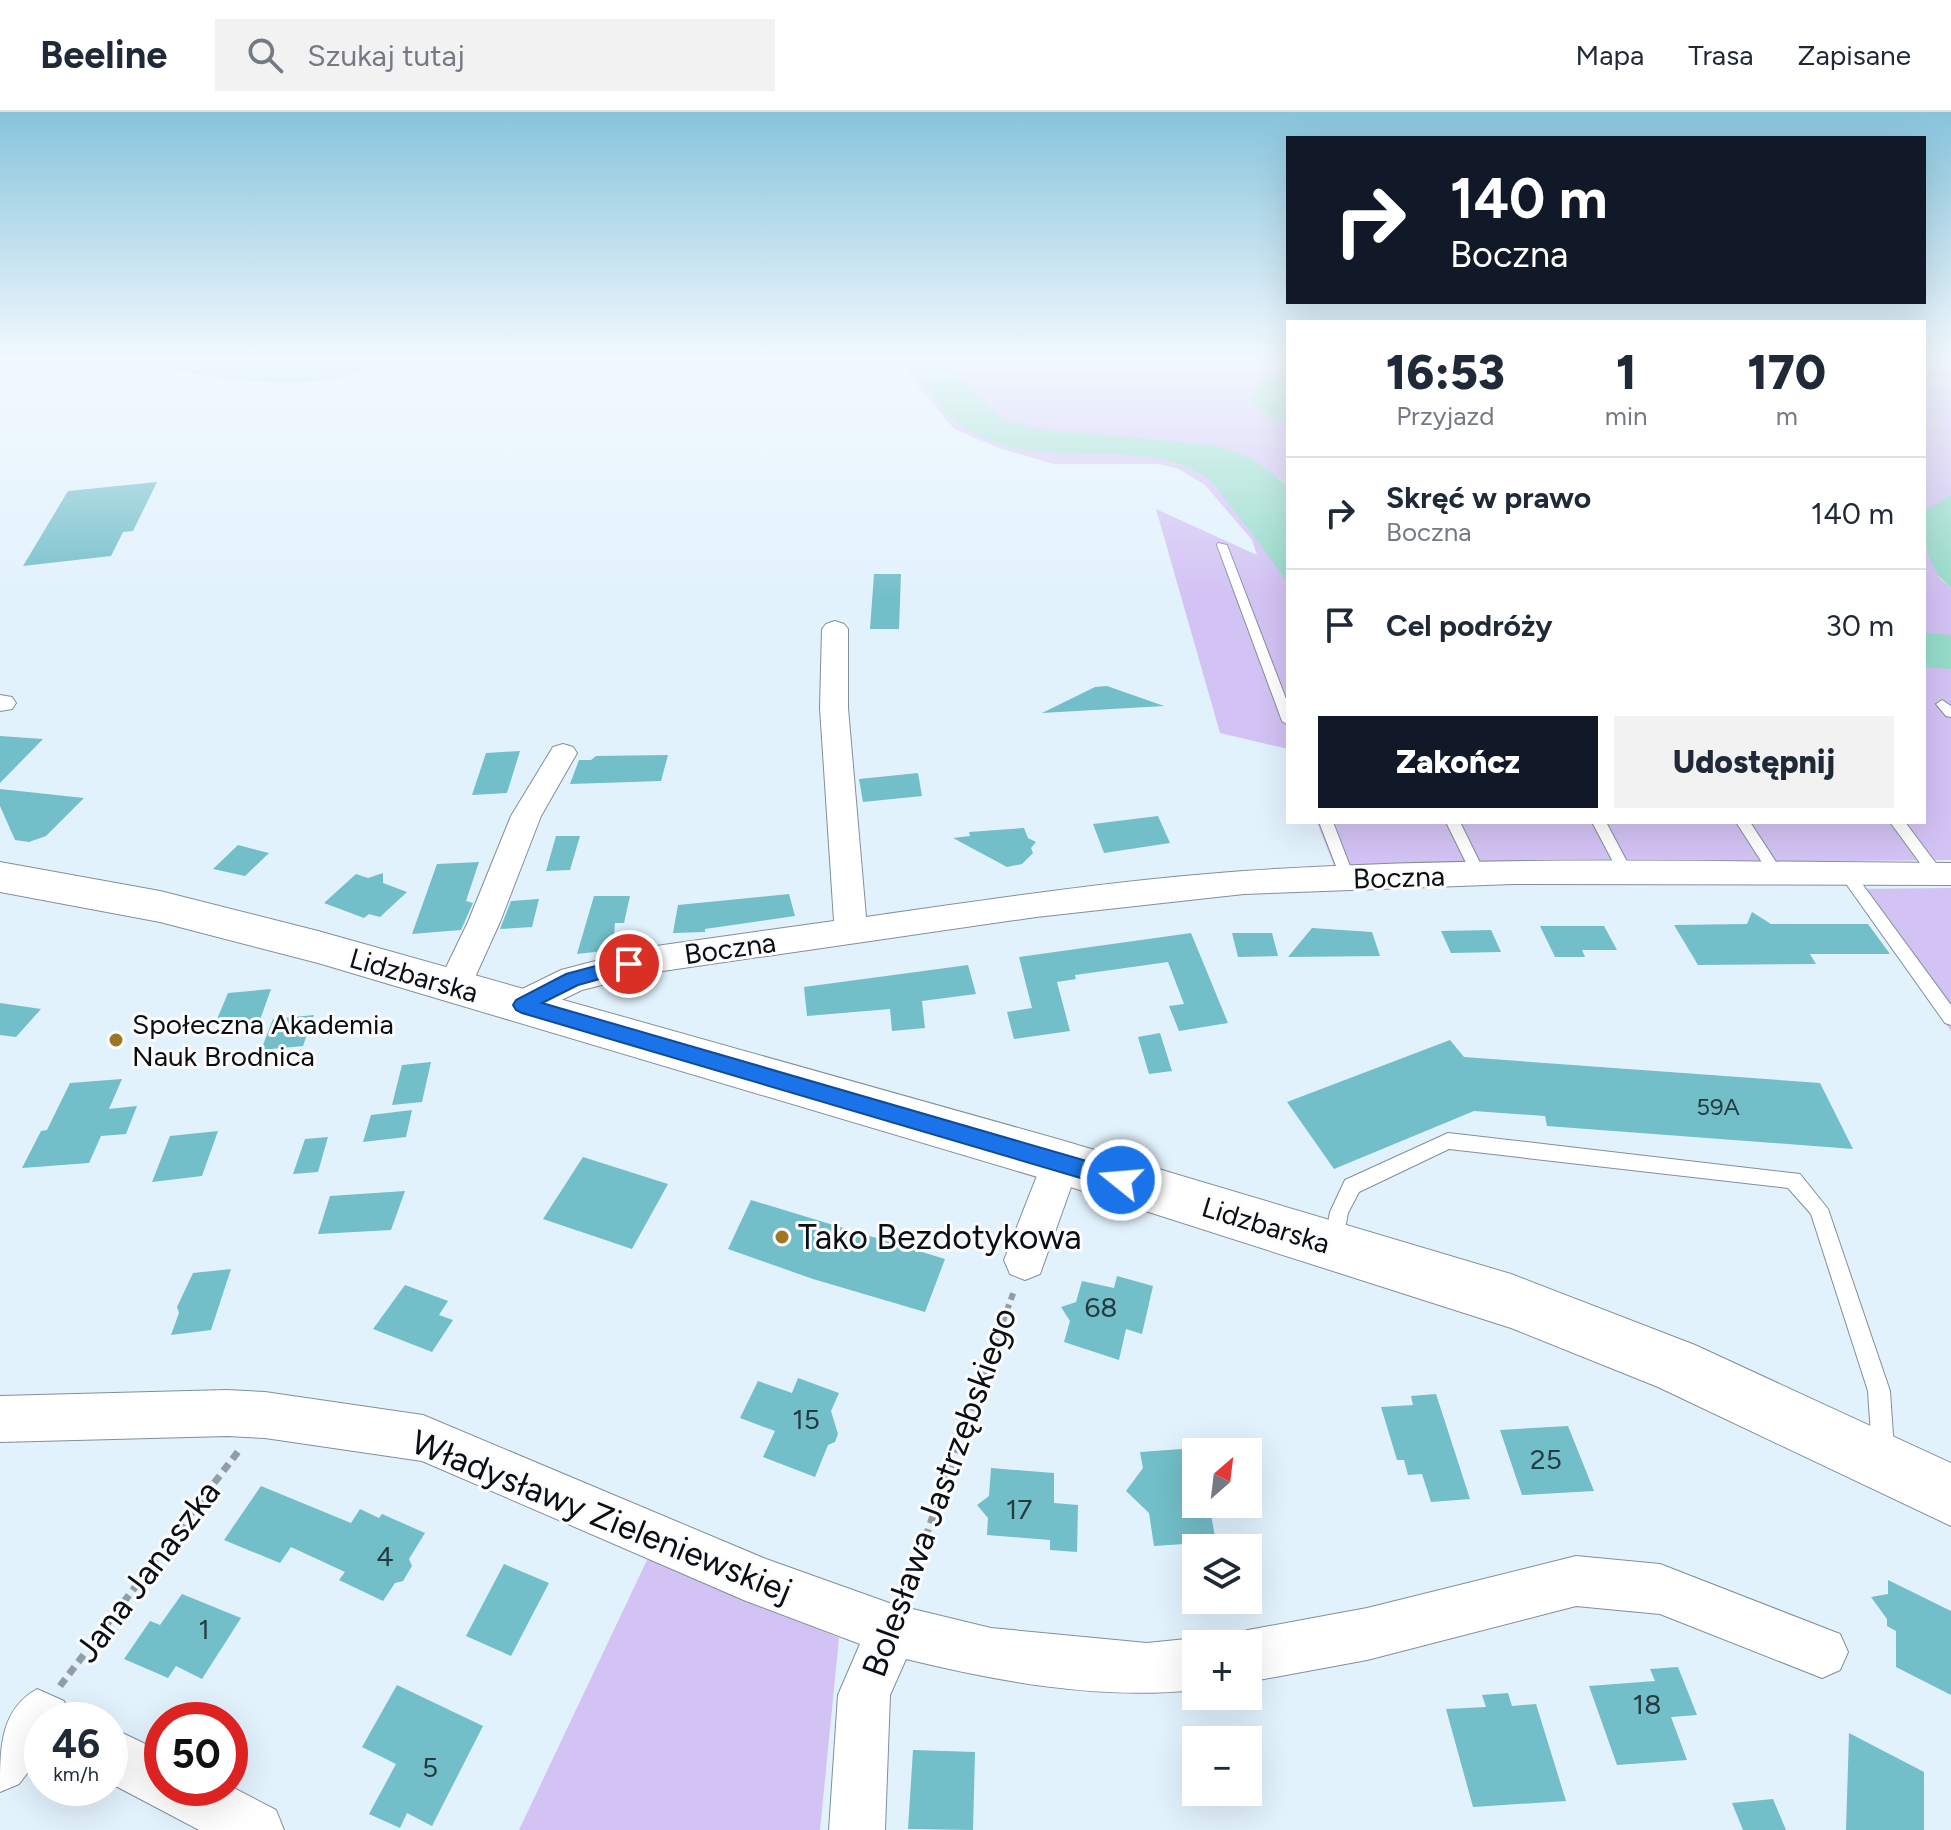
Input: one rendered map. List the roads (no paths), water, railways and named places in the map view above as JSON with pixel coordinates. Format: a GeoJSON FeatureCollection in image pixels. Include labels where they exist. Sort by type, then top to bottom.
{"type":"FeatureCollection","features":[{"type":"Feature","properties":{"kind":"main road","name":"Lidzbarska"},"geometry":{"type":"LineString","coordinates":[[0,877],[104,894],[219,920],[522,1005],[1061,1162],[1511,1301],[1675,1365],[1951,1495]]}},
{"type":"Feature","properties":{"kind":"street"},"geometry":{"type":"LineString","coordinates":[[835,629],[834,708],[851,931]]}},
{"type":"Feature","properties":{"kind":"street"},"geometry":{"type":"LineString","coordinates":[[454,986],[484,922],[526,816],[563,753]]}},
{"type":"Feature","properties":{"kind":"street","name":"Boczna"},"geometry":{"type":"LineString","coordinates":[[522,1005],[573,979],[609,968],[1036,905],[1244,883],[1626,873],[1944,874]]}},
{"type":"Feature","properties":{"kind":"street"},"geometry":{"type":"LineString","coordinates":[[1025,1260],[1061,1162]]}},
{"type":"Feature","properties":{"kind":"street","name":"Władysławy Zieleniewskiej"},"geometry":{"type":"LineString","coordinates":[[0,1419],[227,1413],[265,1415],[423,1438],[764,1583],[892,1630],[991,1654],[1147,1669],[1182,1665]]}},
{"type":"Feature","properties":{"kind":"street"},"geometry":{"type":"LineString","coordinates":[[1262,1653],[1367,1634],[1576,1581],[1660,1589],[1822,1652]]}},
{"type":"Feature","properties":{"kind":"street","name":"Bolesława Jastrzębskiego"},"geometry":{"type":"LineString","coordinates":[[857,1830],[864,1695],[892,1630]]}},
{"type":"Feature","properties":{"kind":"street"},"geometry":{"type":"LineString","coordinates":[[0,1765],[24,1737]]}},
{"type":"Feature","properties":{"kind":"street"},"geometry":{"type":"LineString","coordinates":[[210,1806],[256,1830]]}},
{"type":"Feature","properties":{"kind":"lane"},"geometry":{"type":"LineString","coordinates":[[1222,545],[1286,716]]}},
{"type":"Feature","properties":{"kind":"lane"},"geometry":{"type":"LineString","coordinates":[[1327,824],[1348,879]]}},
{"type":"Feature","properties":{"kind":"lane"},"geometry":{"type":"LineString","coordinates":[[1454,824],[1479,875]]}},
{"type":"Feature","properties":{"kind":"lane"},"geometry":{"type":"LineString","coordinates":[[1600,824],[1626,873]]}},
{"type":"Feature","properties":{"kind":"lane"},"geometry":{"type":"LineString","coordinates":[[1744,824],[1777,874]]}},
{"type":"Feature","properties":{"kind":"lane"},"geometry":{"type":"LineString","coordinates":[[1899,824],[1944,874]]}},
{"type":"Feature","properties":{"kind":"lane"},"geometry":{"type":"LineString","coordinates":[[1847,874],[1951,1018]]}},
{"type":"Feature","properties":{"kind":"lane"},"geometry":{"type":"LineString","coordinates":[[1334,1246],[1339,1212],[1352,1186],[1448,1141],[1793,1180],[1819,1209],[1879,1391],[1883,1461]]}},
{"type":"Feature","properties":{"kind":"place","name":"Społeczna Akademia Nauk Brodnica"},"geometry":{"type":"Point","coordinates":[116,1040]}},
{"type":"Feature","properties":{"kind":"place","name":"Tako Bezdotykowa"},"geometry":{"type":"Point","coordinates":[782,1237]}}]}
